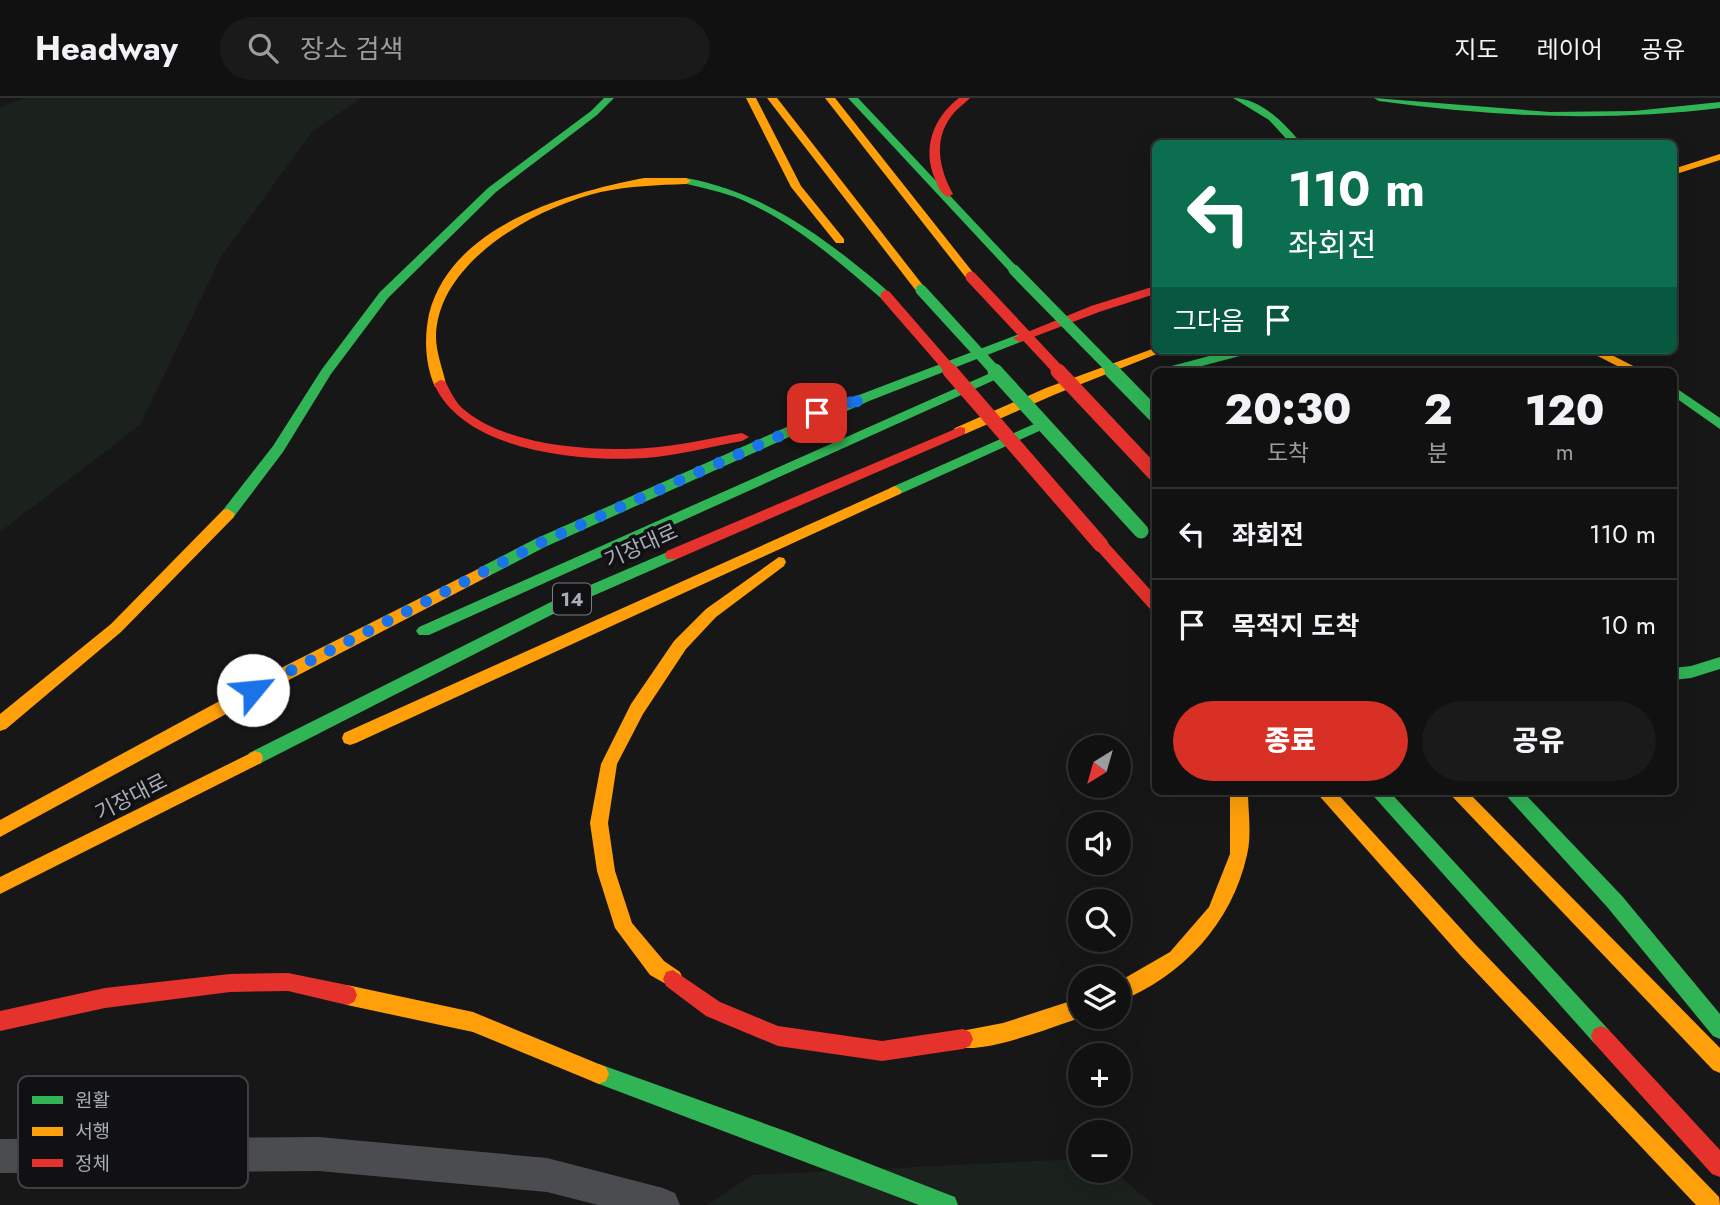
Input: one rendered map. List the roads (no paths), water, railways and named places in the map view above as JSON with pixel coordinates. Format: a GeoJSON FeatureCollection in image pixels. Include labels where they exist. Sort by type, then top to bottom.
{"type":"FeatureCollection","features":[{"type":"Feature","properties":{"kind":"main road"},"geometry":{"type":"LineString","coordinates":[[0,724],[116,628],[237,505],[278,449],[327,372],[384,295],[492,190],[594,113],[609,98]]}},
{"type":"Feature","properties":{"kind":"main road"},"geometry":{"type":"LineString","coordinates":[[751,98],[796,187],[886,296],[1152,602]]}},
{"type":"Feature","properties":{"kind":"main road"},"geometry":{"type":"LineString","coordinates":[[772,98],[921,290],[1152,543]]}},
{"type":"Feature","properties":{"kind":"main road"},"geometry":{"type":"LineString","coordinates":[[830,98],[971,277],[1152,471]]}},
{"type":"Feature","properties":{"kind":"main road"},"geometry":{"type":"LineString","coordinates":[[853,98],[1152,412]]}},
{"type":"Feature","properties":{"kind":"main road"},"geometry":{"type":"LineString","coordinates":[[965,98],[958,101],[935,128],[934,155],[939,182],[1014,270]]}},
{"type":"Feature","properties":{"kind":"main road"},"geometry":{"type":"LineString","coordinates":[[1238,98],[1272,118],[1293,140]]}},
{"type":"Feature","properties":{"kind":"main road"},"geometry":{"type":"LineString","coordinates":[[1378,98],[1439,107],[1560,118],[1630,116],[1720,105]]}},
{"type":"Feature","properties":{"kind":"main road"},"geometry":{"type":"LineString","coordinates":[[1677,170],[1720,157]]}},
{"type":"Feature","properties":{"kind":"main road"},"geometry":{"type":"LineString","coordinates":[[864,398],[747,436],[646,453],[579,453],[510,437],[461,415],[440,388],[427,349],[432,316],[446,281],[474,250],[534,211],[577,195],[653,181],[700,183],[760,206],[803,230],[852,265],[886,296]]}},
{"type":"Feature","properties":{"kind":"main road"},"geometry":{"type":"LineString","coordinates":[[0,829],[276,678],[540,543],[864,398],[1152,284]]}},
{"type":"Feature","properties":{"kind":"main road"},"geometry":{"type":"LineString","coordinates":[[1095,309],[1152,291]]}},
{"type":"Feature","properties":{"kind":"main road","name":"기장대로"},"geometry":{"type":"LineString","coordinates":[[411,637],[1022,363],[1104,334]]}},
{"type":"Feature","properties":{"kind":"main road","name":"기장대로"},"geometry":{"type":"LineString","coordinates":[[0,886],[558,605],[1051,391],[1152,353]]}},
{"type":"Feature","properties":{"kind":"main road"},"geometry":{"type":"LineString","coordinates":[[1174,368],[1208,354]]}},
{"type":"Feature","properties":{"kind":"main road"},"geometry":{"type":"LineString","coordinates":[[1178,368],[1232,354]]}},
{"type":"Feature","properties":{"kind":"main road"},"geometry":{"type":"LineString","coordinates":[[1601,354],[1631,368]]}},
{"type":"Feature","properties":{"kind":"main road"},"geometry":{"type":"LineString","coordinates":[[338,743],[1143,380]]}},
{"type":"Feature","properties":{"kind":"main road"},"geometry":{"type":"LineString","coordinates":[[1677,393],[1720,425]]}},
{"type":"Feature","properties":{"kind":"main road"},"geometry":{"type":"LineString","coordinates":[[893,492],[762,573],[711,613],[680,645],[637,709],[609,764],[599,823],[606,871],[624,928],[657,968],[713,1009],[778,1036],[882,1051],[1003,1033],[1068,1012]]}},
{"type":"Feature","properties":{"kind":"main road"},"geometry":{"type":"LineString","coordinates":[[1101,545],[1152,614]]}},
{"type":"Feature","properties":{"kind":"main road"},"geometry":{"type":"LineString","coordinates":[[1677,674],[1720,663]]}},
{"type":"Feature","properties":{"kind":"main road","name":"기장대로"},"geometry":{"type":"LineString","coordinates":[[0,840],[149,766]]}},
{"type":"Feature","properties":{"kind":"main road"},"geometry":{"type":"LineString","coordinates":[[1131,985],[1177,958],[1216,913],[1239,853],[1238,795]]}},
{"type":"Feature","properties":{"kind":"main road"},"geometry":{"type":"LineString","coordinates":[[1328,795],[1476,958],[1711,1205]]}},
{"type":"Feature","properties":{"kind":"main road"},"geometry":{"type":"LineString","coordinates":[[1382,795],[1720,1166]]}},
{"type":"Feature","properties":{"kind":"main road"},"geometry":{"type":"LineString","coordinates":[[1460,795],[1720,1063]]}},
{"type":"Feature","properties":{"kind":"main road"},"geometry":{"type":"LineString","coordinates":[[1515,795],[1615,902],[1720,1029]]}},
{"type":"Feature","properties":{"kind":"main road"},"geometry":{"type":"LineString","coordinates":[[0,896],[175,817]]}},
{"type":"Feature","properties":{"kind":"main road"},"geometry":{"type":"LineString","coordinates":[[0,1021],[105,998],[230,983],[300,984],[473,1022],[625,1084],[788,1143],[947,1205]]}},
{"type":"Feature","properties":{"kind":"lane"},"geometry":{"type":"LineString","coordinates":[[248,1154],[319,1154],[547,1175],[663,1205]]}},
{"type":"Feature","properties":{"kind":"lane"},"geometry":{"type":"LineString","coordinates":[[0,1156],[18,1156]]}}]}
